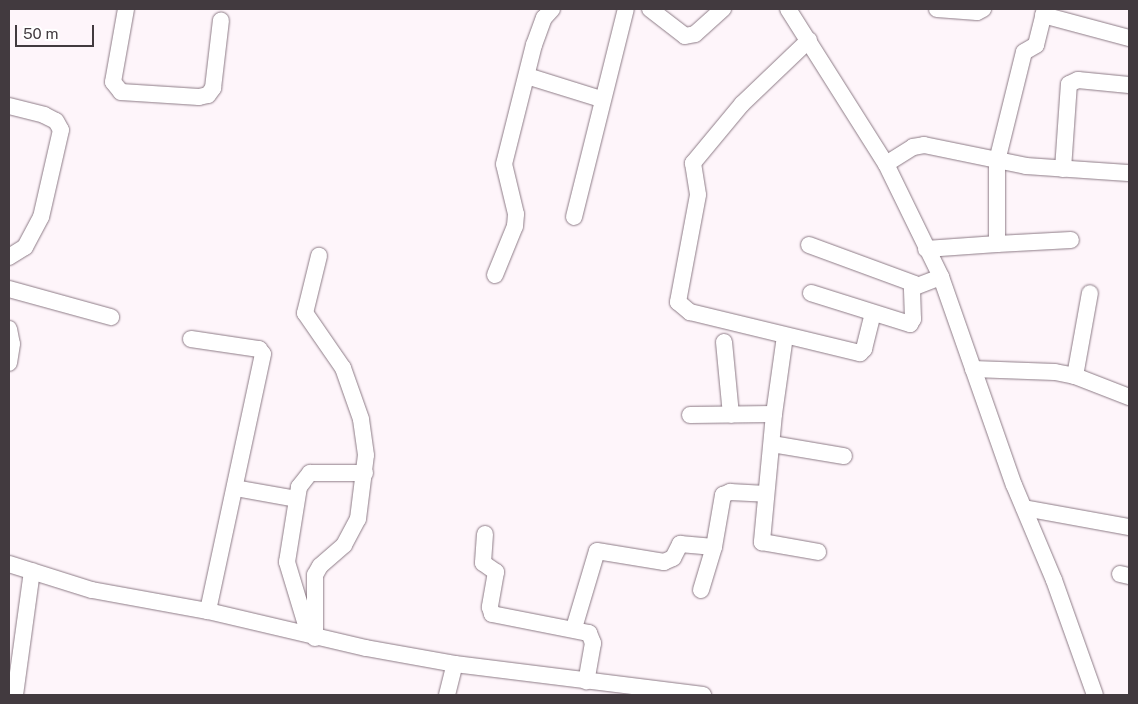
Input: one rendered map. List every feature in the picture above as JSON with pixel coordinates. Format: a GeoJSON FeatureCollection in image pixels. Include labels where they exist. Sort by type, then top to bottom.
{"type":"FeatureCollection","features":[{"type":"Feature","properties":{"kind":"street"},"geometry":{"type":"LineString","coordinates":[[126,9],[113,82],[115,89],[121,92],[199,97],[208,95],[213,88],[221,20]]}},
{"type":"Feature","properties":{"kind":"street"},"geometry":{"type":"LineString","coordinates":[[495,274],[515,226],[515,204],[505,179],[504,164],[534,45],[544,18],[552,9]]}},
{"type":"Feature","properties":{"kind":"street"},"geometry":{"type":"LineString","coordinates":[[574,216],[601,99],[626,9]]}},
{"type":"Feature","properties":{"kind":"street"},"geometry":{"type":"LineString","coordinates":[[650,9],[679,33],[690,36],[723,9]]}},
{"type":"Feature","properties":{"kind":"street"},"geometry":{"type":"LineString","coordinates":[[788,9],[886,164],[941,277],[1024,508],[1095,695]]}},
{"type":"Feature","properties":{"kind":"street"},"geometry":{"type":"LineString","coordinates":[[937,9],[977,12],[983,9]]}},
{"type":"Feature","properties":{"kind":"street"},"geometry":{"type":"LineString","coordinates":[[997,244],[997,161],[1024,52],[1036,45],[1044,12],[1129,38]]}},
{"type":"Feature","properties":{"kind":"street"},"geometry":{"type":"LineString","coordinates":[[809,40],[742,104],[692,164],[698,195],[678,293],[678,302],[690,312],[860,353],[864,349],[873,314]]}},
{"type":"Feature","properties":{"kind":"street"},"geometry":{"type":"LineString","coordinates":[[527,76],[601,99]]}},
{"type":"Feature","properties":{"kind":"street"},"geometry":{"type":"LineString","coordinates":[[1063,169],[1069,84],[1078,80],[1129,85]]}},
{"type":"Feature","properties":{"kind":"street"},"geometry":{"type":"LineString","coordinates":[[9,106],[56,121],[61,130],[61,140],[48,194],[32,238],[25,248],[9,257]]}},
{"type":"Feature","properties":{"kind":"street"},"geometry":{"type":"LineString","coordinates":[[886,164],[913,147],[924,145],[997,161],[1128,174]]}},
{"type":"Feature","properties":{"kind":"street"},"geometry":{"type":"LineString","coordinates":[[926,249],[1071,240]]}},
{"type":"Feature","properties":{"kind":"street"},"geometry":{"type":"LineString","coordinates":[[809,245],[915,284],[941,277]]}},
{"type":"Feature","properties":{"kind":"street"},"geometry":{"type":"LineString","coordinates":[[315,635],[316,571],[350,537],[358,519],[365,473],[364,437],[354,396],[343,368],[305,313],[319,256]]}},
{"type":"Feature","properties":{"kind":"street"},"geometry":{"type":"LineString","coordinates":[[811,293],[873,314],[910,324],[913,319],[910,293],[915,284]]}},
{"type":"Feature","properties":{"kind":"street"},"geometry":{"type":"LineString","coordinates":[[9,290],[111,317]]}},
{"type":"Feature","properties":{"kind":"street"},"geometry":{"type":"LineString","coordinates":[[1075,376],[1090,293]]}},
{"type":"Feature","properties":{"kind":"street"},"geometry":{"type":"LineString","coordinates":[[9,329],[12,344],[9,363]]}},
{"type":"Feature","properties":{"kind":"street"},"geometry":{"type":"LineString","coordinates":[[785,336],[774,414],[762,542],[818,552]]}},
{"type":"Feature","properties":{"kind":"street"},"geometry":{"type":"LineString","coordinates":[[191,339],[258,350],[262,354],[208,611]]}},
{"type":"Feature","properties":{"kind":"street"},"geometry":{"type":"LineString","coordinates":[[724,342],[731,415]]}},
{"type":"Feature","properties":{"kind":"street"},"geometry":{"type":"LineString","coordinates":[[973,369],[1075,376],[1129,397]]}},
{"type":"Feature","properties":{"kind":"street"},"geometry":{"type":"LineString","coordinates":[[690,415],[774,414]]}},
{"type":"Feature","properties":{"kind":"street"},"geometry":{"type":"LineString","coordinates":[[772,444],[844,456]]}},
{"type":"Feature","properties":{"kind":"street"},"geometry":{"type":"LineString","coordinates":[[315,635],[306,625],[287,562],[296,499],[303,478],[310,473],[365,473]]}},
{"type":"Feature","properties":{"kind":"street"},"geometry":{"type":"LineString","coordinates":[[235,488],[296,499]]}},
{"type":"Feature","properties":{"kind":"street"},"geometry":{"type":"LineString","coordinates":[[701,590],[714,547],[723,495],[730,492],[766,494]]}},
{"type":"Feature","properties":{"kind":"street"},"geometry":{"type":"LineString","coordinates":[[1024,508],[1129,527]]}},
{"type":"Feature","properties":{"kind":"street"},"geometry":{"type":"LineString","coordinates":[[485,534],[483,563],[496,572],[490,608],[492,614],[574,628],[588,633],[592,638],[586,681]]}},
{"type":"Feature","properties":{"kind":"street"},"geometry":{"type":"LineString","coordinates":[[574,628],[597,550],[664,562],[673,558],[680,544],[714,547]]}},
{"type":"Feature","properties":{"kind":"street"},"geometry":{"type":"LineString","coordinates":[[9,564],[92,590],[208,611],[455,664],[703,695]]}},
{"type":"Feature","properties":{"kind":"street"},"geometry":{"type":"LineString","coordinates":[[15,695],[32,572]]}},
{"type":"Feature","properties":{"kind":"street"},"geometry":{"type":"LineString","coordinates":[[448,695],[455,664]]}}]}
